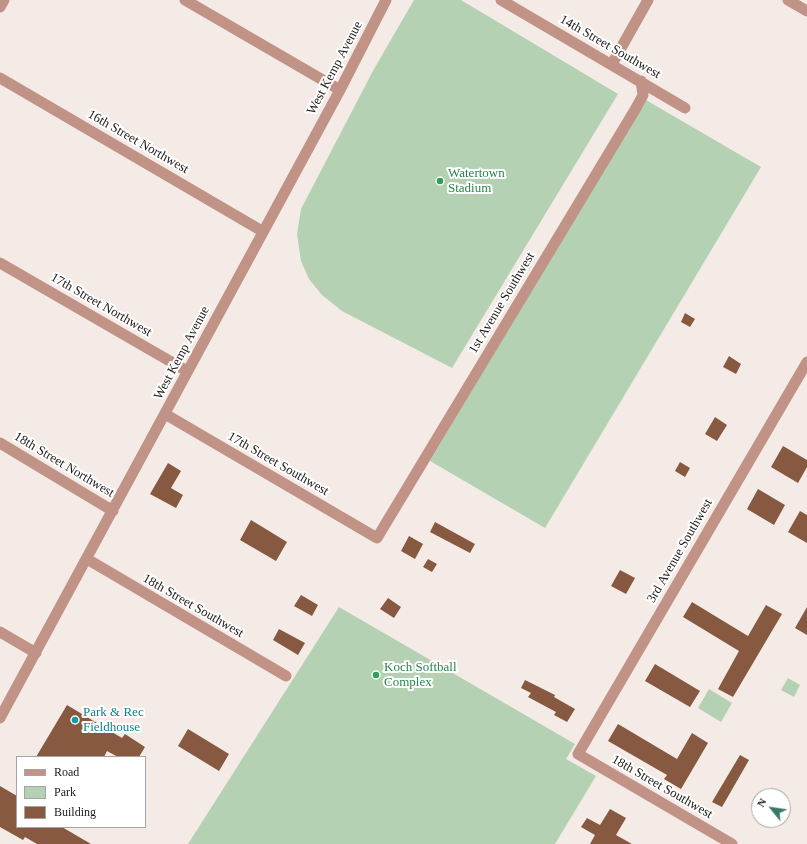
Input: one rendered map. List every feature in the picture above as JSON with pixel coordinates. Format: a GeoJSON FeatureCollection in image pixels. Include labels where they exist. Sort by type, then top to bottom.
{"type":"FeatureCollection","features":[{"type":"Feature","properties":{"kind":"street"},"geometry":{"type":"LineString","coordinates":[[0,7],[4,0]]}},
{"type":"Feature","properties":{"kind":"street"},"geometry":{"type":"LineString","coordinates":[[185,0],[340,90]]}},
{"type":"Feature","properties":{"kind":"street","name":"West Kemp Avenue"},"geometry":{"type":"LineString","coordinates":[[0,718],[113,511],[262,231],[340,90],[386,0]]}},
{"type":"Feature","properties":{"kind":"street","name":"14th Street Southwest"},"geometry":{"type":"LineString","coordinates":[[500,0],[685,108]]}},
{"type":"Feature","properties":{"kind":"street"},"geometry":{"type":"LineString","coordinates":[[612,64],[648,0]]}},
{"type":"Feature","properties":{"kind":"street"},"geometry":{"type":"LineString","coordinates":[[788,0],[807,11]]}},
{"type":"Feature","properties":{"kind":"street","name":"16th Street Northwest"},"geometry":{"type":"LineString","coordinates":[[0,78],[262,231]]}},
{"type":"Feature","properties":{"kind":"street","name":"1st Avenue Southwest"},"geometry":{"type":"LineString","coordinates":[[377,538],[636,108],[643,95],[641,81]]}},
{"type":"Feature","properties":{"kind":"street","name":"17th Street Northwest"},"geometry":{"type":"LineString","coordinates":[[0,263],[187,370]]}},
{"type":"Feature","properties":{"kind":"street","name":"3rd Avenue Southwest"},"geometry":{"type":"LineString","coordinates":[[578,754],[807,362]]}},
{"type":"Feature","properties":{"kind":"street","name":"17th Street Southwest"},"geometry":{"type":"LineString","coordinates":[[165,414],[377,538]]}},
{"type":"Feature","properties":{"kind":"street","name":"18th Street Northwest"},"geometry":{"type":"LineString","coordinates":[[0,443],[113,511]]}},
{"type":"Feature","properties":{"kind":"street","name":"18th Street Southwest"},"geometry":{"type":"LineString","coordinates":[[87,559],[286,676]]}},
{"type":"Feature","properties":{"kind":"street"},"geometry":{"type":"LineString","coordinates":[[0,632],[36,653]]}},
{"type":"Feature","properties":{"kind":"street","name":"18th Street Southwest"},"geometry":{"type":"LineString","coordinates":[[578,754],[732,844]]}},
{"type":"Feature","properties":{"kind":"green space","name":"Watertown Stadium"},"geometry":{"type":"Polygon","coordinates":[[[414,0],[461,0],[618,94],[452,368],[342,311],[322,295],[309,279],[301,261],[297,234],[301,209],[374,69],[414,0]]]}},
{"type":"Feature","properties":{"kind":"green space"},"geometry":{"type":"Polygon","coordinates":[[[646,100],[761,167],[545,528],[430,461],[646,100]]]}},
{"type":"Feature","properties":{"kind":"green space","name":"Koch Softball Complex"},"geometry":{"type":"Polygon","coordinates":[[[339,607],[575,744],[566,759],[596,776],[555,844],[188,844],[339,607]]]}},
{"type":"Feature","properties":{"kind":"green space"},"geometry":{"type":"Polygon","coordinates":[[[788,678],[800,685],[794,697],[781,690],[788,678]]]}},
{"type":"Feature","properties":{"kind":"green space"},"geometry":{"type":"Polygon","coordinates":[[[709,689],[732,703],[721,722],[698,708],[709,689]]]}},
{"type":"Feature","properties":{"kind":"building"},"geometry":{"type":"Polygon","coordinates":[[[685,313],[695,319],[690,327],[681,322],[685,313]]]}},
{"type":"Feature","properties":{"kind":"building"},"geometry":{"type":"Polygon","coordinates":[[[729,356],[741,364],[736,374],[723,367],[729,356]]]}},
{"type":"Feature","properties":{"kind":"building"},"geometry":{"type":"Polygon","coordinates":[[[715,417],[727,425],[717,441],[705,434],[715,417]]]}},
{"type":"Feature","properties":{"kind":"building"},"geometry":{"type":"Polygon","coordinates":[[[783,446],[807,460],[807,467],[798,483],[771,467],[783,446]]]}},
{"type":"Feature","properties":{"kind":"building"},"geometry":{"type":"Polygon","coordinates":[[[680,462],[690,468],[685,477],[675,471],[680,462]]]}},
{"type":"Feature","properties":{"kind":"building"},"geometry":{"type":"Polygon","coordinates":[[[168,463],[181,471],[171,488],[183,495],[176,508],[150,494],[168,463]]]}},
{"type":"Feature","properties":{"kind":"building"},"geometry":{"type":"Polygon","coordinates":[[[758,489],[785,505],[774,525],[747,509],[758,489]]]}},
{"type":"Feature","properties":{"kind":"building"},"geometry":{"type":"Polygon","coordinates":[[[800,511],[807,515],[807,543],[788,532],[800,511]]]}},
{"type":"Feature","properties":{"kind":"building"},"geometry":{"type":"Polygon","coordinates":[[[251,520],[287,542],[276,561],[240,540],[251,520]]]}},
{"type":"Feature","properties":{"kind":"building"},"geometry":{"type":"Polygon","coordinates":[[[435,522],[475,544],[470,553],[430,532],[435,522]]]}},
{"type":"Feature","properties":{"kind":"building"},"geometry":{"type":"Polygon","coordinates":[[[409,536],[423,544],[415,559],[401,551],[409,536]]]}},
{"type":"Feature","properties":{"kind":"building"},"geometry":{"type":"Polygon","coordinates":[[[428,559],[437,564],[432,572],[423,567],[428,559]]]}},
{"type":"Feature","properties":{"kind":"building"},"geometry":{"type":"Polygon","coordinates":[[[620,570],[635,578],[626,594],[611,586],[620,570]]]}},
{"type":"Feature","properties":{"kind":"building"},"geometry":{"type":"Polygon","coordinates":[[[301,595],[318,605],[312,616],[294,606],[301,595]]]}},
{"type":"Feature","properties":{"kind":"building"},"geometry":{"type":"Polygon","coordinates":[[[388,598],[401,607],[394,618],[380,609],[388,598]]]}},
{"type":"Feature","properties":{"kind":"building"},"geometry":{"type":"Polygon","coordinates":[[[692,602],[748,636],[766,605],[782,614],[733,697],[718,689],[739,651],[683,617],[692,602]]]}},
{"type":"Feature","properties":{"kind":"building"},"geometry":{"type":"Polygon","coordinates":[[[807,607],[807,635],[795,628],[807,607]]]}},
{"type":"Feature","properties":{"kind":"building"},"geometry":{"type":"Polygon","coordinates":[[[279,629],[305,643],[298,655],[273,640],[279,629]]]}},
{"type":"Feature","properties":{"kind":"building"},"geometry":{"type":"Polygon","coordinates":[[[655,664],[700,691],[690,707],[645,681],[655,664]]]}},
{"type":"Feature","properties":{"kind":"building"},"geometry":{"type":"Polygon","coordinates":[[[525,680],[555,695],[554,697],[575,709],[567,722],[554,715],[556,712],[528,697],[531,693],[521,688],[525,680]]]}},
{"type":"Feature","properties":{"kind":"building","name":"Park & Rec Fieldhouse"},"geometry":{"type":"Polygon","coordinates":[[[67,705],[122,738],[125,734],[145,747],[140,756],[116,756],[107,751],[104,756],[37,756],[67,705]]]}},
{"type":"Feature","properties":{"kind":"building"},"geometry":{"type":"Polygon","coordinates":[[[618,724],[677,759],[692,733],[708,743],[681,789],[664,779],[667,775],[608,741],[618,724]]]}},
{"type":"Feature","properties":{"kind":"building"},"geometry":{"type":"Polygon","coordinates":[[[188,729],[229,754],[219,771],[178,746],[188,729]]]}},
{"type":"Feature","properties":{"kind":"building"},"geometry":{"type":"Polygon","coordinates":[[[740,755],[749,760],[722,807],[712,802],[740,755]]]}},
{"type":"Feature","properties":{"kind":"building"},"geometry":{"type":"Polygon","coordinates":[[[0,786],[16,795],[16,828],[64,828],[91,844],[37,844],[25,837],[23,840],[0,827],[0,786]]]}},
{"type":"Feature","properties":{"kind":"building"},"geometry":{"type":"Polygon","coordinates":[[[610,809],[626,818],[616,835],[632,844],[590,844],[595,835],[581,827],[587,818],[600,825],[610,809]]]}},
{"type":"Feature","properties":{"kind":"place","name":"Watertown Stadium"},"geometry":{"type":"Point","coordinates":[440,181]}},
{"type":"Feature","properties":{"kind":"place","name":"Koch Softball Complex"},"geometry":{"type":"Point","coordinates":[376,675]}},
{"type":"Feature","properties":{"kind":"place","name":"Park & Rec Fieldhouse"},"geometry":{"type":"Point","coordinates":[75,720]}}]}
